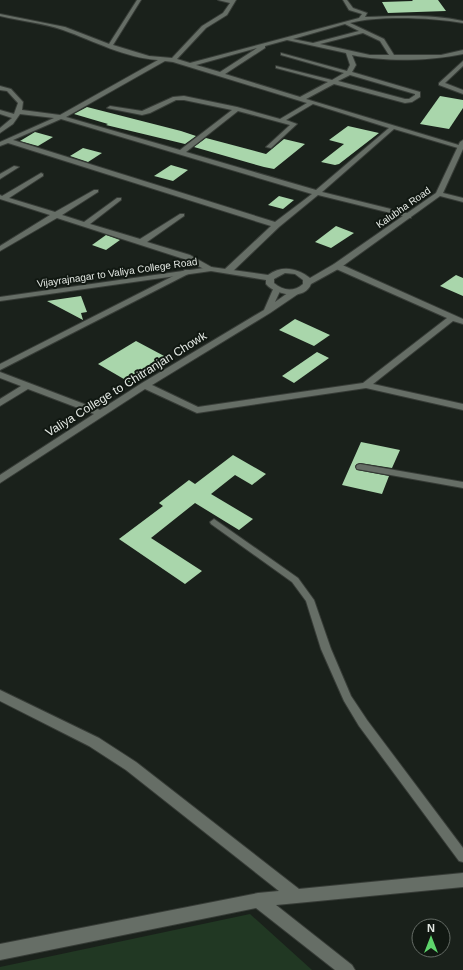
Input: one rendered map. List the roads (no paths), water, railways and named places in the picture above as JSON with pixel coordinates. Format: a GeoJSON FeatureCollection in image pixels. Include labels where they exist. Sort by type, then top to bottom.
{"type":"FeatureCollection","features":[{"type":"Feature","properties":{"kind":"street"},"geometry":{"type":"LineString","coordinates":[[111,45],[139,0]]}},
{"type":"Feature","properties":{"kind":"street"},"geometry":{"type":"LineString","coordinates":[[173,60],[204,27],[225,14],[233,1],[220,0]]}},
{"type":"Feature","properties":{"kind":"street"},"geometry":{"type":"LineString","coordinates":[[345,0],[351,9],[364,14],[359,19]]}},
{"type":"Feature","properties":{"kind":"street"},"geometry":{"type":"LineString","coordinates":[[0,15],[63,28],[148,58],[173,60],[393,127],[462,144]]}},
{"type":"Feature","properties":{"kind":"street"},"geometry":{"type":"LineString","coordinates":[[190,65],[359,19],[403,17],[448,19],[463,22]]}},
{"type":"Feature","properties":{"kind":"street"},"geometry":{"type":"LineString","coordinates":[[346,23],[382,40],[393,58]]}},
{"type":"Feature","properties":{"kind":"street"},"geometry":{"type":"LineString","coordinates":[[313,45],[364,31]]}},
{"type":"Feature","properties":{"kind":"street"},"geometry":{"type":"LineString","coordinates":[[286,39],[370,57],[441,57],[463,52]]}},
{"type":"Feature","properties":{"kind":"street"},"geometry":{"type":"LineString","coordinates":[[221,74],[268,43]]}},
{"type":"Feature","properties":{"kind":"street"},"geometry":{"type":"LineString","coordinates":[[301,99],[349,73],[353,65],[349,53]]}},
{"type":"Feature","properties":{"kind":"street"},"geometry":{"type":"LineString","coordinates":[[278,67],[405,102],[418,96],[418,93],[283,54]]}},
{"type":"Feature","properties":{"kind":"street"},"geometry":{"type":"LineString","coordinates":[[0,144],[61,117],[165,59]]}},
{"type":"Feature","properties":{"kind":"street"},"geometry":{"type":"LineString","coordinates":[[463,63],[441,84],[463,92]]}},
{"type":"Feature","properties":{"kind":"street"},"geometry":{"type":"LineString","coordinates":[[0,88],[9,90],[21,103],[18,114],[0,131]]}},
{"type":"Feature","properties":{"kind":"street"},"geometry":{"type":"LineString","coordinates":[[110,108],[142,113],[148,112],[175,98],[184,98],[237,109],[294,124],[268,147]]}},
{"type":"Feature","properties":{"kind":"street"},"geometry":{"type":"LineString","coordinates":[[281,121],[313,102]]}},
{"type":"Feature","properties":{"kind":"street"},"geometry":{"type":"LineString","coordinates":[[181,153],[237,109]]}},
{"type":"Feature","properties":{"kind":"street"},"geometry":{"type":"LineString","coordinates":[[0,112],[61,117],[317,193],[408,216]]}},
{"type":"Feature","properties":{"kind":"street"},"geometry":{"type":"LineString","coordinates":[[228,271],[276,224],[317,193],[393,127]]}},
{"type":"Feature","properties":{"kind":"street"},"geometry":{"type":"LineString","coordinates":[[9,141],[276,224]]}},
{"type":"Feature","properties":{"kind":"street","name":"Kalubha Road"},"geometry":{"type":"LineString","coordinates":[[295,292],[305,288],[308,282],[334,267],[439,194],[462,144]]}},
{"type":"Feature","properties":{"kind":"street"},"geometry":{"type":"LineString","coordinates":[[0,177],[16,167]]}},
{"type":"Feature","properties":{"kind":"street"},"geometry":{"type":"LineString","coordinates":[[1,198],[41,175]]}},
{"type":"Feature","properties":{"kind":"street"},"geometry":{"type":"LineString","coordinates":[[0,249],[96,191]]}},
{"type":"Feature","properties":{"kind":"street"},"geometry":{"type":"LineString","coordinates":[[439,194],[463,200]]}},
{"type":"Feature","properties":{"kind":"street"},"geometry":{"type":"LineString","coordinates":[[1,198],[187,257],[211,269]]}},
{"type":"Feature","properties":{"kind":"street"},"geometry":{"type":"LineString","coordinates":[[85,224],[119,199]]}},
{"type":"Feature","properties":{"kind":"street"},"geometry":{"type":"LineString","coordinates":[[141,242],[182,215]]}},
{"type":"Feature","properties":{"kind":"street"},"geometry":{"type":"LineString","coordinates":[[334,267],[463,322]]}},
{"type":"Feature","properties":{"kind":"street","name":"Kalubha Road"},"geometry":{"type":"LineString","coordinates":[[280,272],[291,271],[302,274],[334,267]]}},
{"type":"Feature","properties":{"kind":"street","name":"Vijayrajnagar to Valiya College Road"},"geometry":{"type":"LineString","coordinates":[[0,299],[211,269],[270,278]]}},
{"type":"Feature","properties":{"kind":"street"},"geometry":{"type":"LineString","coordinates":[[0,366],[188,272]]}},
{"type":"Feature","properties":{"kind":"street","name":"Vijayrajnagar to Valiya College Road"},"geometry":{"type":"LineString","coordinates":[[238,272],[280,272]]}},
{"type":"Feature","properties":{"kind":"street"},"geometry":{"type":"LineString","coordinates":[[280,272],[270,278],[270,284],[277,289],[295,292]]}},
{"type":"Feature","properties":{"kind":"street"},"geometry":{"type":"LineString","coordinates":[[302,274],[308,282]]}},
{"type":"Feature","properties":{"kind":"street"},"geometry":{"type":"LineString","coordinates":[[267,311],[277,289]]}},
{"type":"Feature","properties":{"kind":"street","name":"Valiya College to Chitranjan Chowk"},"geometry":{"type":"LineString","coordinates":[[0,480],[145,385],[267,311],[295,292]]}},
{"type":"Feature","properties":{"kind":"street"},"geometry":{"type":"LineString","coordinates":[[366,385],[453,317]]}},
{"type":"Feature","properties":{"kind":"street"},"geometry":{"type":"LineString","coordinates":[[0,375],[101,414]]}},
{"type":"Feature","properties":{"kind":"street"},"geometry":{"type":"LineString","coordinates":[[145,385],[196,410],[366,385],[463,407]]}},
{"type":"Feature","properties":{"kind":"street"},"geometry":{"type":"LineString","coordinates":[[0,403],[27,386]]}},
{"type":"Feature","properties":{"kind":"street"},"geometry":{"type":"LineString","coordinates":[[0,695],[94,742],[131,766],[297,896]]}},
{"type":"Feature","properties":{"kind":"street"},"geometry":{"type":"LineString","coordinates":[[0,952],[258,900],[463,880]]}},
{"type":"Feature","properties":{"kind":"street"},"geometry":{"type":"LineString","coordinates":[[258,900],[347,970]]}},
{"type":"Feature","properties":{"kind":"lane"},"geometry":{"type":"LineString","coordinates":[[360,467],[463,485]]}},
{"type":"Feature","properties":{"kind":"lane"},"geometry":{"type":"LineString","coordinates":[[214,522],[295,580],[303,588],[310,600],[326,650],[347,698],[363,723],[463,857]]}}]}
